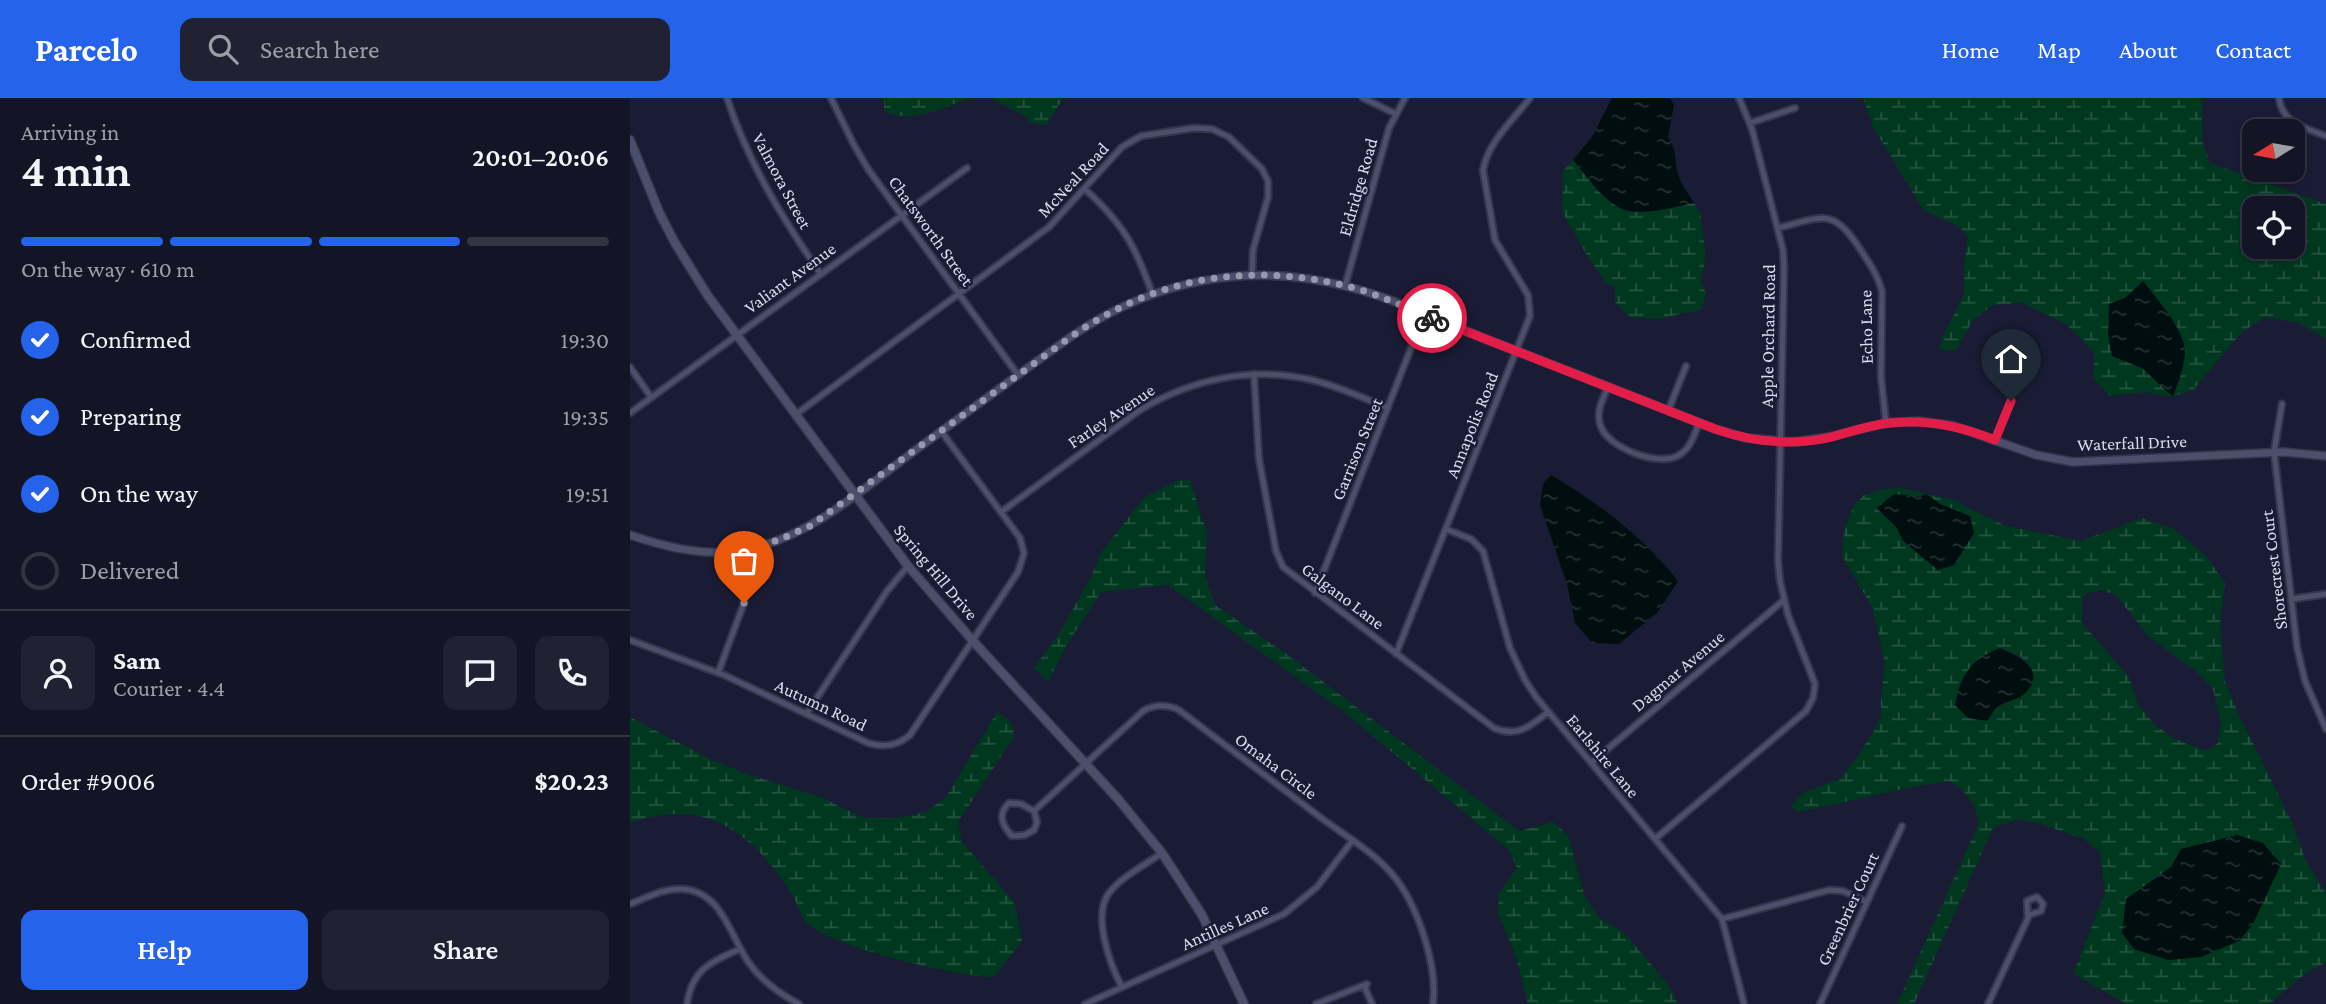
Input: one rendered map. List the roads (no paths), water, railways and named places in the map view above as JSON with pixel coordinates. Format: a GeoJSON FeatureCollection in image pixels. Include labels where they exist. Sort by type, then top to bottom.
{"type":"FeatureCollection","features":[{"type":"Feature","properties":{"kind":"main road","name":"Spring Hill Drive"},"geometry":{"type":"LineString","coordinates":[[630,140],[650,192],[675,243],[708,296],[908,566],[1162,853],[1218,945],[1244,1004]]}},
{"type":"Feature","properties":{"kind":"street","name":"Valmora Street"},"geometry":{"type":"LineString","coordinates":[[727,98],[743,141],[769,196],[820,273]]}},
{"type":"Feature","properties":{"kind":"street","name":"Chatsworth Street"},"geometry":{"type":"LineString","coordinates":[[831,98],[854,145],[1018,375]]}},
{"type":"Feature","properties":{"kind":"street"},"geometry":{"type":"LineString","coordinates":[[1363,98],[1395,114]]}},
{"type":"Feature","properties":{"kind":"street","name":"Eldridge Road"},"geometry":{"type":"LineString","coordinates":[[1345,286],[1389,128],[1405,98]]}},
{"type":"Feature","properties":{"kind":"street","name":"Annapolis Road"},"geometry":{"type":"LineString","coordinates":[[1396,654],[1530,316],[1531,302],[1526,290],[1495,240],[1483,170],[1493,145],[1530,98]]}},
{"type":"Feature","properties":{"kind":"street","name":"Apple Orchard Road"},"geometry":{"type":"LineString","coordinates":[[1655,839],[1810,705],[1815,684],[1784,600],[1778,561],[1784,269],[1778,228],[1750,124],[1739,98]]}},
{"type":"Feature","properties":{"kind":"street"},"geometry":{"type":"LineString","coordinates":[[2279,98],[2282,110],[2290,120],[2326,136]]}},
{"type":"Feature","properties":{"kind":"street"},"geometry":{"type":"LineString","coordinates":[[1750,124],[1795,108]]}},
{"type":"Feature","properties":{"kind":"street","name":"McNeal Road"},"geometry":{"type":"LineString","coordinates":[[795,415],[1049,227],[1122,147],[1141,136],[1194,128],[1220,132],[1257,164],[1268,181],[1268,197],[1253,250],[1252,274]]}},
{"type":"Feature","properties":{"kind":"street","name":"Valiant Avenue"},"geometry":{"type":"LineString","coordinates":[[630,413],[967,168]]}},
{"type":"Feature","properties":{"kind":"street"},"geometry":{"type":"LineString","coordinates":[[1085,189],[1110,212],[1130,240],[1152,293]]}},
{"type":"Feature","properties":{"kind":"street","name":"Echo Lane"},"geometry":{"type":"LineString","coordinates":[[1778,228],[1819,218],[1838,221],[1849,232],[1878,278],[1882,299],[1881,377],[1886,423]]}},
{"type":"Feature","properties":{"kind":"street","name":"Waterfall Drive"},"geometry":{"type":"LineString","coordinates":[[630,535],[685,550],[722,553],[770,543],[796,533],[854,495],[1089,324],[1111,311],[1152,293],[1207,278],[1252,274],[1301,277],[1345,286],[1699,423],[1746,438],[1781,442],[1820,439],[1886,423],[1937,423],[1974,431],[2036,455],[2073,462],[2274,452],[2326,456]]}},
{"type":"Feature","properties":{"kind":"street","name":"Garrison Street"},"geometry":{"type":"LineString","coordinates":[[1315,593],[1424,315]]}},
{"type":"Feature","properties":{"kind":"street"},"geometry":{"type":"LineString","coordinates":[[1668,411],[1686,366]]}},
{"type":"Feature","properties":{"kind":"street"},"geometry":{"type":"LineString","coordinates":[[630,367],[651,397]]}},
{"type":"Feature","properties":{"kind":"street","name":"Farley Avenue"},"geometry":{"type":"LineString","coordinates":[[1000,512],[1131,416],[1157,400],[1195,384],[1254,374],[1311,380],[1388,408]]}},
{"type":"Feature","properties":{"kind":"street","name":"Galgano Lane"},"geometry":{"type":"LineString","coordinates":[[1254,374],[1259,459],[1276,551],[1289,573],[1494,728],[1514,733],[1525,730],[1548,712]]}},
{"type":"Feature","properties":{"kind":"street"},"geometry":{"type":"LineString","coordinates":[[1608,387],[1599,414],[1604,433],[1615,444],[1644,456],[1661,461],[1682,454],[1691,443],[1699,423]]}},
{"type":"Feature","properties":{"kind":"street"},"geometry":{"type":"LineString","coordinates":[[1995,440],[2011,401]]}},
{"type":"Feature","properties":{"kind":"street","name":"Shorecrest Court"},"geometry":{"type":"LineString","coordinates":[[2282,404],[2274,452],[2299,656],[2305,681],[2326,729]]}},
{"type":"Feature","properties":{"kind":"street"},"geometry":{"type":"LineString","coordinates":[[941,431],[1000,512]]}},
{"type":"Feature","properties":{"kind":"street","name":"Autumn Road"},"geometry":{"type":"LineString","coordinates":[[630,640],[718,673],[875,745],[898,744],[910,735],[1018,572],[1023,560],[1020,538],[1000,512]]}},
{"type":"Feature","properties":{"kind":"street","name":"Earlshire Lane"},"geometry":{"type":"LineString","coordinates":[[1446,529],[1471,539],[1483,551],[1517,664],[1536,697],[1722,919],[1744,1004]]}},
{"type":"Feature","properties":{"kind":"street"},"geometry":{"type":"LineString","coordinates":[[718,673],[744,603],[741,550]]}},
{"type":"Feature","properties":{"kind":"street"},"geometry":{"type":"LineString","coordinates":[[807,713],[887,591],[908,566]]}},
{"type":"Feature","properties":{"kind":"street"},"geometry":{"type":"LineString","coordinates":[[2292,599],[2326,594]]}},
{"type":"Feature","properties":{"kind":"street","name":"Dagmar Avenue"},"geometry":{"type":"LineString","coordinates":[[1591,763],[1784,600]]}},
{"type":"Feature","properties":{"kind":"street","name":"Omaha Circle"},"geometry":{"type":"LineString","coordinates":[[1034,811],[1143,711],[1157,705],[1172,707],[1352,841],[1391,874],[1410,902],[1428,956],[1433,978],[1433,1004]]}},
{"type":"Feature","properties":{"kind":"street","name":"Omaha Circle"},"geometry":{"type":"LineString","coordinates":[[1009,803],[1021,804],[1034,811],[1037,822],[1034,830],[1025,835],[1012,836],[1001,819],[1002,810],[1009,803]]}},
{"type":"Feature","properties":{"kind":"street","name":"Greenbrier Court"},"geometry":{"type":"LineString","coordinates":[[1820,1004],[1902,826]]}},
{"type":"Feature","properties":{"kind":"street","name":"Antilles Lane"},"geometry":{"type":"LineString","coordinates":[[1085,1004],[1272,921],[1295,908],[1317,887],[1352,841]]}},
{"type":"Feature","properties":{"kind":"street"},"geometry":{"type":"LineString","coordinates":[[1122,987],[1114,972],[1105,940],[1102,915],[1105,900],[1114,888],[1162,853]]}},
{"type":"Feature","properties":{"kind":"street"},"geometry":{"type":"LineString","coordinates":[[630,904],[671,890],[698,893],[720,910],[740,948],[760,976],[777,991],[799,1004]]}},
{"type":"Feature","properties":{"kind":"street"},"geometry":{"type":"LineString","coordinates":[[1722,919],[1829,890],[1843,891],[1867,902]]}},
{"type":"Feature","properties":{"kind":"street"},"geometry":{"type":"LineString","coordinates":[[1997,1004],[1989,1002],[2029,915]]}},
{"type":"Feature","properties":{"kind":"street"},"geometry":{"type":"LineString","coordinates":[[687,1004],[691,987],[701,971],[712,962],[740,948]]}},
{"type":"Feature","properties":{"kind":"street"},"geometry":{"type":"LineString","coordinates":[[1316,1004],[1367,984],[1365,988],[1372,1004]]}},
{"type":"Feature","properties":{"kind":"water"},"geometry":{"type":"Polygon","coordinates":[[[1612,98],[1670,98],[1674,105],[1668,137],[1674,148],[1680,180],[1694,203],[1656,211],[1626,210],[1605,198],[1573,160],[1592,137],[1612,98]]]}},
{"type":"Feature","properties":{"kind":"water"},"geometry":{"type":"Polygon","coordinates":[[[2143,281],[2169,315],[2184,344],[2183,364],[2173,397],[2142,368],[2112,356],[2108,334],[2109,304],[2125,298],[2143,281]]]}},
{"type":"Feature","properties":{"kind":"water"},"geometry":{"type":"Polygon","coordinates":[[[1551,475],[1619,522],[1651,550],[1678,581],[1658,612],[1619,644],[1592,643],[1575,623],[1567,584],[1540,505],[1543,484],[1551,475]]]}},
{"type":"Feature","properties":{"kind":"water"},"geometry":{"type":"Polygon","coordinates":[[[1894,494],[1919,497],[1926,494],[1940,504],[1970,516],[1974,533],[1954,565],[1938,570],[1903,541],[1897,528],[1877,508],[1894,494]]]}},
{"type":"Feature","properties":{"kind":"water"},"geometry":{"type":"Polygon","coordinates":[[[1999,648],[2015,655],[2029,666],[2033,672],[2031,686],[2020,697],[1997,707],[1987,721],[1968,718],[1955,705],[1960,685],[1974,664],[1999,648]]]}},
{"type":"Feature","properties":{"kind":"water"},"geometry":{"type":"Polygon","coordinates":[[[2237,835],[2263,843],[2281,864],[2253,924],[2239,941],[2201,957],[2168,960],[2134,949],[2122,933],[2126,899],[2171,867],[2181,849],[2237,835]]]}}]}
